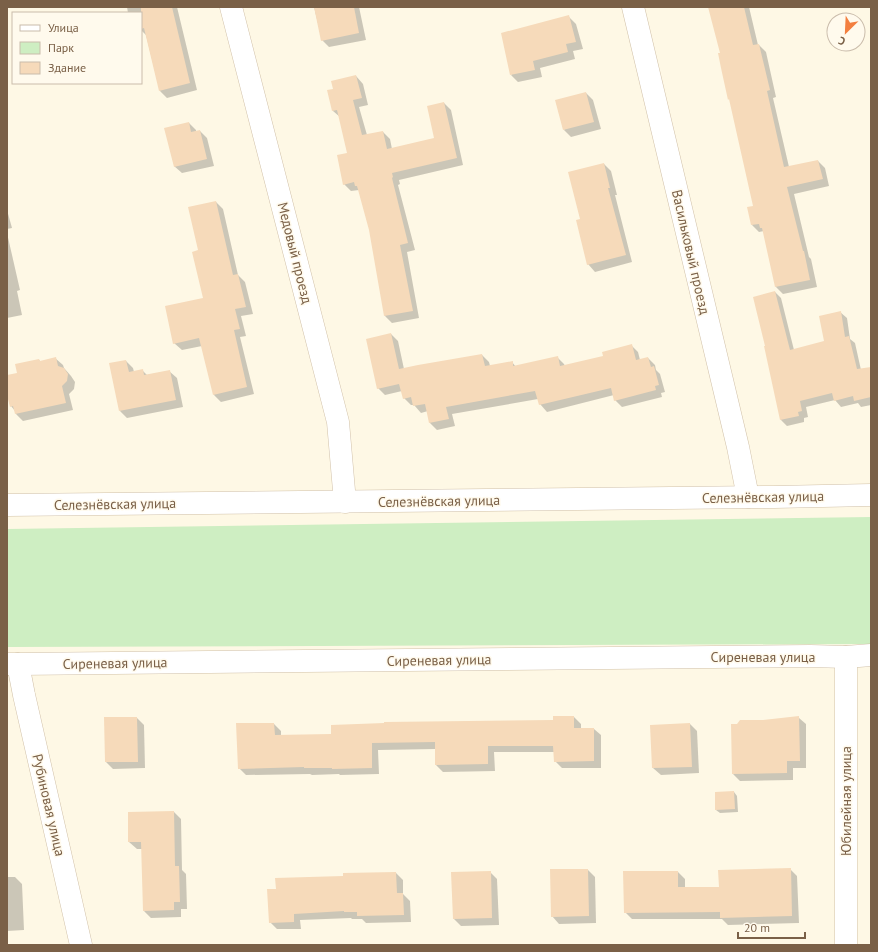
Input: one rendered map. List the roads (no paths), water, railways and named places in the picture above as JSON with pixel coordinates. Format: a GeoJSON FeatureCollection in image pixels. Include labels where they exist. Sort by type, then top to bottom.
{"type":"FeatureCollection","features":[{"type":"Feature","properties":{"kind":"street","name":"Медовый проезд"},"geometry":{"type":"LineString","coordinates":[[231,7],[338,422],[345,502]]}},
{"type":"Feature","properties":{"kind":"street","name":"Васильковый проезд"},"geometry":{"type":"LineString","coordinates":[[633,7],[736,440],[748,497]]}},
{"type":"Feature","properties":{"kind":"street","name":"Селезнёвская улица"},"geometry":{"type":"LineString","coordinates":[[7,505],[871,495]]}},
{"type":"Feature","properties":{"kind":"street","name":"Сиреневая улица"},"geometry":{"type":"LineString","coordinates":[[13,664],[871,656]]}},
{"type":"Feature","properties":{"kind":"street","name":"Юбилейная улица"},"geometry":{"type":"LineString","coordinates":[[846,657],[846,945]]}},
{"type":"Feature","properties":{"kind":"street","name":"Рубиновая улица"},"geometry":{"type":"LineString","coordinates":[[13,664],[24,695],[81,945]]}}]}
